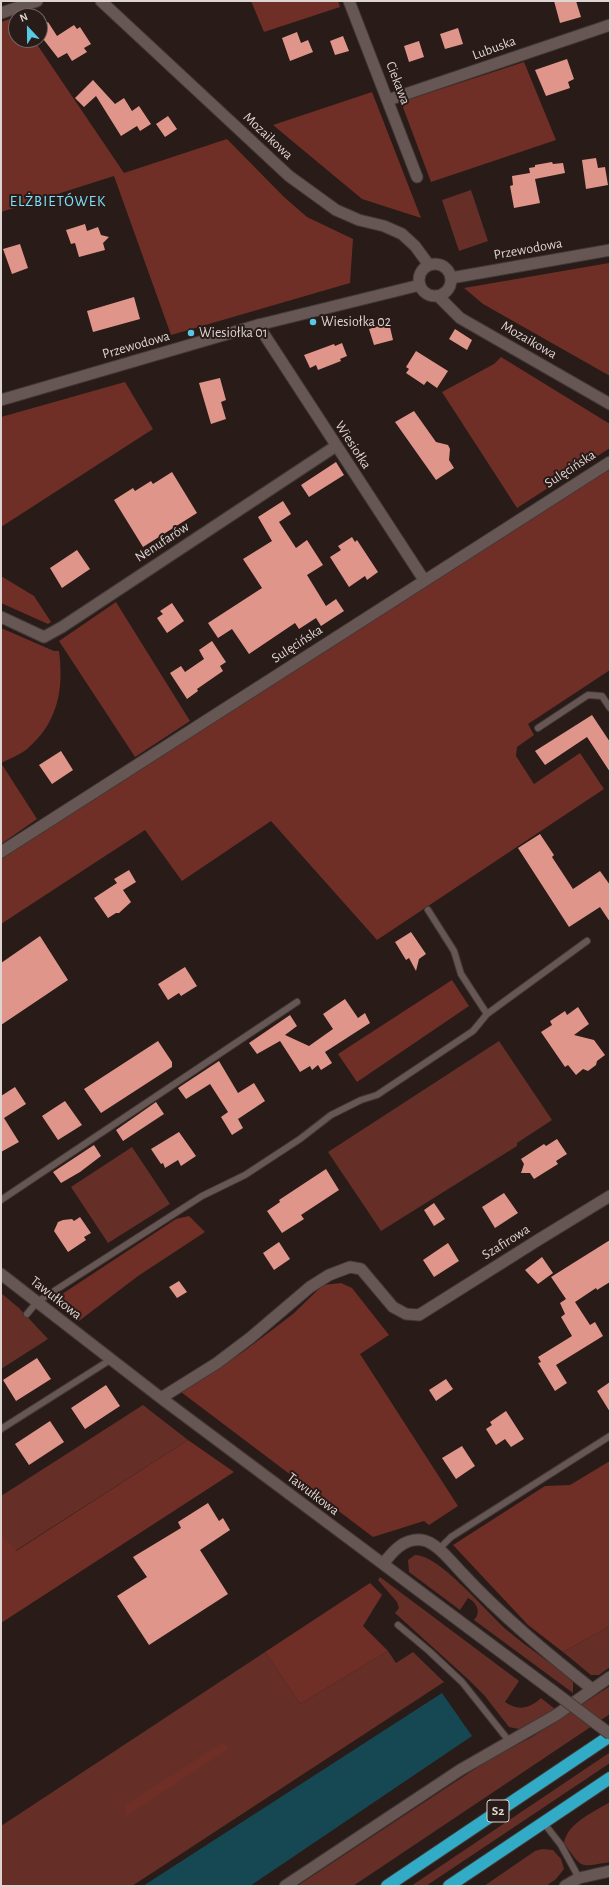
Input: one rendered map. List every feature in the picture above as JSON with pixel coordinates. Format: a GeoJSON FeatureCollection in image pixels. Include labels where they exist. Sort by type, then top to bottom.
{"type":"FeatureCollection","features":[{"type":"Feature","properties":{"kind":"highway","name":"S2"},"geometry":{"type":"LineString","coordinates":[[387,1886],[610,1735]]}},
{"type":"Feature","properties":{"kind":"highway","name":"S2"},"geometry":{"type":"LineString","coordinates":[[449,1886],[610,1778]]}},
{"type":"Feature","properties":{"kind":"street"},"geometry":{"type":"LineString","coordinates":[[1,13],[37,1]]}},
{"type":"Feature","properties":{"kind":"street","name":"Mozaikowa"},"geometry":{"type":"LineString","coordinates":[[101,1],[289,176],[336,210],[359,220],[384,226],[402,234],[415,246],[429,265]]}},
{"type":"Feature","properties":{"kind":"street","name":"Ciekawa"},"geometry":{"type":"LineString","coordinates":[[349,1],[417,177]]}},
{"type":"Feature","properties":{"kind":"street","name":"Lubuska"},"geometry":{"type":"LineString","coordinates":[[388,100],[610,25]]}},
{"type":"Feature","properties":{"kind":"street","name":"Przewodowa"},"geometry":{"type":"LineString","coordinates":[[451,278],[610,250]]}},
{"type":"Feature","properties":{"kind":"street"},"geometry":{"type":"LineString","coordinates":[[436,264],[442,266],[448,271],[451,278],[448,289],[438,296],[427,294],[420,285],[420,273],[429,265],[436,264]]}},
{"type":"Feature","properties":{"kind":"street","name":"Przewodowa"},"geometry":{"type":"LineString","coordinates":[[1,400],[258,325],[420,285]]}},
{"type":"Feature","properties":{"kind":"street","name":"Mozaikowa"},"geometry":{"type":"LineString","coordinates":[[438,296],[460,318],[610,404]]}},
{"type":"Feature","properties":{"kind":"street","name":"Wiesiołka"},"geometry":{"type":"LineString","coordinates":[[258,325],[424,580]]}},
{"type":"Feature","properties":{"kind":"street","name":"Nenufarów"},"geometry":{"type":"LineString","coordinates":[[1,617],[44,637],[336,446]]}},
{"type":"Feature","properties":{"kind":"street","name":"Sulęcińska"},"geometry":{"type":"LineString","coordinates":[[1,852],[610,462]]}},
{"type":"Feature","properties":{"kind":"street","name":"Szafirowa"},"geometry":{"type":"LineString","coordinates":[[161,1398],[217,1363],[310,1287],[329,1275],[350,1267],[362,1270],[394,1306],[406,1314],[419,1316],[610,1196]]}},
{"type":"Feature","properties":{"kind":"street","name":"Tawułkowa"},"geometry":{"type":"LineString","coordinates":[[1,1274],[110,1360],[610,1735]]}},
{"type":"Feature","properties":{"kind":"street"},"geometry":{"type":"LineString","coordinates":[[383,1564],[398,1546],[407,1542],[424,1540],[439,1549],[499,1612],[592,1689]]}},
{"type":"Feature","properties":{"kind":"street"},"geometry":{"type":"LineString","coordinates":[[285,1886],[460,1770],[543,1723],[610,1677]]}},
{"type":"Feature","properties":{"kind":"street"},"geometry":{"type":"LineString","coordinates":[[565,1886],[579,1878],[610,1870]]}},
{"type":"Feature","properties":{"kind":"lane"},"geometry":{"type":"LineString","coordinates":[[538,728],[588,695],[602,696],[610,708]]}},
{"type":"Feature","properties":{"kind":"lane"},"geometry":{"type":"LineString","coordinates":[[428,910],[454,951],[461,974],[487,1014]]}},
{"type":"Feature","properties":{"kind":"lane"},"geometry":{"type":"LineString","coordinates":[[27,1314],[36,1302],[202,1196],[245,1175],[300,1139],[331,1115],[361,1100],[377,1095],[473,1031],[487,1014],[587,941]]}},
{"type":"Feature","properties":{"kind":"lane"},"geometry":{"type":"LineString","coordinates":[[1,1200],[297,1002]]}},
{"type":"Feature","properties":{"kind":"lane"},"geometry":{"type":"LineString","coordinates":[[1,1429],[110,1360]]}},
{"type":"Feature","properties":{"kind":"lane"},"geometry":{"type":"LineString","coordinates":[[439,1549],[451,1537],[610,1436]]}},
{"type":"Feature","properties":{"kind":"lane"},"geometry":{"type":"LineString","coordinates":[[398,1625],[429,1651],[462,1682],[509,1741]]}},
{"type":"Feature","properties":{"kind":"lane"},"geometry":{"type":"LineString","coordinates":[[543,1822],[561,1845],[579,1878]]}},
{"type":"Feature","properties":{"kind":"shaded area"},"geometry":{"type":"Polygon","coordinates":[[[251,1],[338,1],[340,7],[264,32],[251,1]]]}},
{"type":"Feature","properties":{"kind":"shaded area"},"geometry":{"type":"Polygon","coordinates":[[[8,20],[8,48],[39,48],[124,173],[227,139],[284,197],[307,217],[353,239],[350,283],[171,335],[114,176],[1,212],[1,22],[8,20]]]}},
{"type":"Feature","properties":{"kind":"shaded area"},"geometry":{"type":"Polygon","coordinates":[[[524,62],[556,140],[431,182],[401,102],[524,62]]]}},
{"type":"Feature","properties":{"kind":"shaded area"},"geometry":{"type":"Polygon","coordinates":[[[372,92],[421,218],[362,199],[273,125],[372,92]]]}},
{"type":"Feature","properties":{"kind":"shaded area"},"geometry":{"type":"Polygon","coordinates":[[[471,190],[488,241],[459,251],[442,200],[471,190]]]}},
{"type":"Feature","properties":{"kind":"shaded area"},"geometry":{"type":"Polygon","coordinates":[[[609,263],[610,376],[483,304],[464,288],[609,263]]]}},
{"type":"Feature","properties":{"kind":"shaded area"},"geometry":{"type":"Polygon","coordinates":[[[501,357],[610,424],[610,448],[517,508],[442,392],[494,364],[501,357]]]}},
{"type":"Feature","properties":{"kind":"shaded area"},"geometry":{"type":"Polygon","coordinates":[[[125,382],[153,429],[1,527],[1,417],[125,382]]]}},
{"type":"Feature","properties":{"kind":"shaded area"},"geometry":{"type":"Polygon","coordinates":[[[610,467],[610,670],[528,724],[534,735],[517,747],[516,756],[534,784],[580,753],[604,789],[377,940],[271,821],[182,881],[145,830],[1,924],[1,859],[610,467]]]}},
{"type":"Feature","properties":{"kind":"shaded area"},"geometry":{"type":"Polygon","coordinates":[[[1,576],[34,596],[51,622],[48,624],[1,603],[1,576]]]}},
{"type":"Feature","properties":{"kind":"shaded area"},"geometry":{"type":"Polygon","coordinates":[[[116,602],[190,721],[135,757],[59,641],[116,602]]]}},
{"type":"Feature","properties":{"kind":"shaded area"},"geometry":{"type":"Polygon","coordinates":[[[1,628],[54,651],[59,651],[60,679],[56,705],[52,717],[45,729],[37,740],[26,750],[1,763],[1,628]]]}},
{"type":"Feature","properties":{"kind":"shaded area"},"geometry":{"type":"Polygon","coordinates":[[[1,763],[37,819],[1,844],[1,763]]]}},
{"type":"Feature","properties":{"kind":"shaded area"},"geometry":{"type":"Polygon","coordinates":[[[452,980],[469,1006],[357,1082],[338,1054],[452,980]]]}},
{"type":"Feature","properties":{"kind":"shaded area"},"geometry":{"type":"Polygon","coordinates":[[[499,1041],[552,1120],[517,1143],[517,1146],[381,1231],[328,1152],[499,1041]]]}},
{"type":"Feature","properties":{"kind":"shaded area"},"geometry":{"type":"Polygon","coordinates":[[[132,1147],[170,1204],[108,1243],[71,1187],[132,1147]]]}},
{"type":"Feature","properties":{"kind":"shaded area"},"geometry":{"type":"Polygon","coordinates":[[[189,1216],[205,1232],[138,1276],[79,1321],[53,1300],[176,1219],[189,1216]]]}},
{"type":"Feature","properties":{"kind":"shaded area"},"geometry":{"type":"Polygon","coordinates":[[[341,1283],[352,1288],[389,1335],[360,1354],[458,1506],[429,1525],[424,1521],[373,1537],[181,1392],[243,1352],[293,1314],[323,1285],[341,1283]]]}},
{"type":"Feature","properties":{"kind":"shaded area"},"geometry":{"type":"Polygon","coordinates":[[[1,1293],[19,1308],[48,1339],[1,1369],[1,1293]]]}},
{"type":"Feature","properties":{"kind":"shaded area"},"geometry":{"type":"Polygon","coordinates":[[[143,1405],[188,1440],[15,1551],[1,1532],[1,1496],[143,1405]]]}},
{"type":"Feature","properties":{"kind":"shaded area"},"geometry":{"type":"Polygon","coordinates":[[[188,1440],[234,1472],[1,1623],[1,1532],[16,1551],[188,1440]]]}},
{"type":"Feature","properties":{"kind":"shaded area"},"geometry":{"type":"Polygon","coordinates":[[[610,1461],[610,1626],[563,1652],[528,1625],[453,1545],[545,1486],[570,1485],[610,1461]]]}},
{"type":"Feature","properties":{"kind":"shaded area"},"geometry":{"type":"Polygon","coordinates":[[[415,1555],[437,1564],[450,1574],[508,1631],[573,1682],[573,1693],[474,1620],[478,1614],[478,1611],[476,1605],[471,1600],[468,1598],[460,1610],[409,1572],[408,1560],[415,1555]]]}},
{"type":"Feature","properties":{"kind":"shaded area"},"geometry":{"type":"Polygon","coordinates":[[[380,1577],[519,1681],[505,1702],[514,1707],[523,1708],[532,1705],[541,1698],[555,1709],[519,1729],[509,1727],[484,1695],[469,1680],[395,1613],[399,1608],[397,1602],[378,1580],[380,1577]]]}},
{"type":"Feature","properties":{"kind":"shaded area"},"geometry":{"type":"Polygon","coordinates":[[[370,1583],[382,1595],[363,1626],[388,1651],[300,1704],[265,1652],[370,1583]]]}},
{"type":"Feature","properties":{"kind":"shaded area"},"geometry":{"type":"Polygon","coordinates":[[[610,1626],[610,1667],[599,1675],[591,1675],[563,1652],[610,1626]]]}},
{"type":"Feature","properties":{"kind":"shaded area"},"geometry":{"type":"Polygon","coordinates":[[[388,1651],[396,1663],[413,1652],[444,1682],[132,1886],[1,1886],[1,1826],[265,1652],[300,1704],[388,1651]]]}},
{"type":"Feature","properties":{"kind":"shaded area"},"geometry":{"type":"Polygon","coordinates":[[[610,1686],[610,1714],[353,1886],[297,1886],[493,1757],[532,1737],[610,1686]]]}},
{"type":"Feature","properties":{"kind":"shaded area"},"geometry":{"type":"Polygon","coordinates":[[[224,1742],[228,1749],[125,1817],[125,1805],[224,1742]]]}},
{"type":"Feature","properties":{"kind":"shaded area"},"geometry":{"type":"Polygon","coordinates":[[[609,1753],[610,1763],[426,1886],[411,1886],[609,1753]]]}},
{"type":"Feature","properties":{"kind":"shaded area"},"geometry":{"type":"Polygon","coordinates":[[[610,1802],[610,1862],[592,1865],[582,1864],[575,1858],[564,1843],[566,1836],[582,1819],[610,1802]]]}},
{"type":"Feature","properties":{"kind":"shaded area"},"geometry":{"type":"Polygon","coordinates":[[[542,1849],[553,1850],[561,1859],[564,1869],[556,1879],[546,1886],[484,1886],[535,1851],[542,1849]]]}},
{"type":"Feature","properties":{"kind":"water"},"geometry":{"type":"Polygon","coordinates":[[[442,1693],[472,1736],[250,1886],[143,1886],[442,1693]]]}},
{"type":"Feature","properties":{"kind":"building"},"geometry":{"type":"Polygon","coordinates":[[[554,1],[576,1],[581,17],[560,23],[554,1]]]}},
{"type":"Feature","properties":{"kind":"building"},"geometry":{"type":"Polygon","coordinates":[[[48,22],[57,36],[74,25],[77,29],[80,27],[91,44],[84,48],[87,52],[72,61],[67,53],[58,58],[48,45],[48,22]]]}},
{"type":"Feature","properties":{"kind":"building"},"geometry":{"type":"Polygon","coordinates":[[[458,28],[463,44],[445,49],[440,34],[458,28]]]}},
{"type":"Feature","properties":{"kind":"building"},"geometry":{"type":"Polygon","coordinates":[[[297,32],[301,43],[308,40],[313,52],[290,61],[282,38],[297,32]]]}},
{"type":"Feature","properties":{"kind":"building"},"geometry":{"type":"Polygon","coordinates":[[[343,36],[349,51],[335,55],[330,41],[343,36]]]}},
{"type":"Feature","properties":{"kind":"building"},"geometry":{"type":"Polygon","coordinates":[[[419,41],[424,57],[409,62],[404,46],[419,41]]]}},
{"type":"Feature","properties":{"kind":"building"},"geometry":{"type":"Polygon","coordinates":[[[567,59],[574,79],[568,82],[570,88],[546,96],[535,70],[567,59]]]}},
{"type":"Feature","properties":{"kind":"building"},"geometry":{"type":"Polygon","coordinates":[[[93,80],[115,104],[124,98],[132,111],[139,106],[151,124],[140,131],[137,126],[121,136],[96,96],[84,107],[75,98],[93,80]]]}},
{"type":"Feature","properties":{"kind":"building"},"geometry":{"type":"Polygon","coordinates":[[[168,116],[177,129],[165,137],[156,124],[168,116]]]}},
{"type":"Feature","properties":{"kind":"building"},"geometry":{"type":"Polygon","coordinates":[[[596,158],[598,168],[605,167],[608,185],[586,189],[582,160],[596,158]]]}},
{"type":"Feature","properties":{"kind":"building"},"geometry":{"type":"Polygon","coordinates":[[[552,162],[553,164],[563,163],[565,173],[535,179],[540,203],[514,208],[510,186],[513,185],[512,176],[530,173],[529,168],[535,167],[535,165],[552,162]]]}},
{"type":"Feature","properties":{"kind":"building"},"geometry":{"type":"Polygon","coordinates":[[[85,224],[87,231],[98,227],[101,235],[109,237],[103,243],[105,250],[79,257],[75,243],[71,244],[66,230],[85,224]]]}},
{"type":"Feature","properties":{"kind":"building"},"geometry":{"type":"Polygon","coordinates":[[[20,244],[28,268],[12,274],[3,249],[20,244]]]}},
{"type":"Feature","properties":{"kind":"building"},"geometry":{"type":"Polygon","coordinates":[[[134,297],[140,319],[93,332],[87,311],[134,297]]]}},
{"type":"Feature","properties":{"kind":"building"},"geometry":{"type":"Polygon","coordinates":[[[389,323],[393,340],[374,345],[369,329],[389,323]]]}},
{"type":"Feature","properties":{"kind":"building"},"geometry":{"type":"Polygon","coordinates":[[[455,329],[472,340],[467,350],[449,339],[455,329]]]}},
{"type":"Feature","properties":{"kind":"building"},"geometry":{"type":"Polygon","coordinates":[[[342,343],[347,356],[340,359],[341,361],[318,370],[316,365],[310,368],[304,355],[334,344],[335,346],[342,343]]]}},
{"type":"Feature","properties":{"kind":"building"},"geometry":{"type":"Polygon","coordinates":[[[416,351],[448,371],[437,388],[427,381],[424,385],[406,373],[409,369],[406,367],[416,351]]]}},
{"type":"Feature","properties":{"kind":"building"},"geometry":{"type":"Polygon","coordinates":[[[220,378],[226,400],[221,402],[226,419],[211,424],[199,383],[220,378]]]}},
{"type":"Feature","properties":{"kind":"building"},"geometry":{"type":"Polygon","coordinates":[[[414,411],[436,442],[448,445],[450,449],[449,460],[454,468],[436,480],[395,422],[414,411]]]}},
{"type":"Feature","properties":{"kind":"building"},"geometry":{"type":"Polygon","coordinates":[[[336,462],[344,475],[309,497],[301,485],[336,462]]]}},
{"type":"Feature","properties":{"kind":"building"},"geometry":{"type":"Polygon","coordinates":[[[172,472],[197,513],[143,547],[114,500],[133,488],[135,491],[151,481],[153,484],[172,472]]]}},
{"type":"Feature","properties":{"kind":"building"},"geometry":{"type":"Polygon","coordinates":[[[283,501],[291,514],[279,522],[296,548],[307,540],[323,565],[307,575],[326,606],[336,599],[344,611],[321,626],[316,618],[299,629],[295,623],[249,654],[232,629],[218,638],[208,623],[262,588],[243,559],[272,541],[258,517],[283,501]]]}},
{"type":"Feature","properties":{"kind":"building"},"geometry":{"type":"Polygon","coordinates":[[[352,537],[355,542],[357,540],[378,572],[367,580],[365,576],[349,587],[330,557],[341,550],[338,546],[352,537]]]}},
{"type":"Feature","properties":{"kind":"building"},"geometry":{"type":"Polygon","coordinates":[[[77,550],[90,569],[62,588],[50,568],[77,550]]]}},
{"type":"Feature","properties":{"kind":"building"},"geometry":{"type":"Polygon","coordinates":[[[172,603],[184,621],[167,633],[157,618],[163,614],[160,611],[172,603]]]}},
{"type":"Feature","properties":{"kind":"building"},"geometry":{"type":"Polygon","coordinates":[[[212,641],[226,662],[220,666],[223,671],[197,689],[198,691],[187,699],[170,673],[181,666],[185,672],[204,659],[199,650],[212,641]]]}},
{"type":"Feature","properties":{"kind":"building"},"geometry":{"type":"Polygon","coordinates":[[[592,715],[610,742],[610,772],[587,737],[545,765],[535,751],[592,715]]]}},
{"type":"Feature","properties":{"kind":"building"},"geometry":{"type":"Polygon","coordinates":[[[61,751],[73,770],[52,784],[39,765],[61,751]]]}},
{"type":"Feature","properties":{"kind":"building"},"geometry":{"type":"Polygon","coordinates":[[[540,834],[554,855],[552,857],[573,889],[600,871],[610,885],[610,922],[600,907],[569,927],[518,848],[540,834]]]}},
{"type":"Feature","properties":{"kind":"building"},"geometry":{"type":"Polygon","coordinates":[[[129,870],[136,882],[123,890],[131,902],[119,913],[116,913],[108,918],[94,898],[117,883],[114,879],[129,870]]]}},
{"type":"Feature","properties":{"kind":"building"},"geometry":{"type":"Polygon","coordinates":[[[411,932],[426,954],[419,959],[416,971],[409,958],[406,960],[395,942],[411,932]]]}},
{"type":"Feature","properties":{"kind":"building"},"geometry":{"type":"Polygon","coordinates":[[[40,936],[68,980],[1,1025],[1,963],[40,936]]]}},
{"type":"Feature","properties":{"kind":"building"},"geometry":{"type":"Polygon","coordinates":[[[185,967],[197,986],[181,996],[179,993],[168,1000],[158,984],[185,967]]]}},
{"type":"Feature","properties":{"kind":"building"},"geometry":{"type":"Polygon","coordinates":[[[345,999],[358,1018],[365,1013],[370,1023],[325,1052],[332,1063],[321,1070],[318,1065],[312,1070],[310,1066],[300,1072],[280,1041],[257,1054],[249,1043],[290,1015],[297,1026],[285,1035],[309,1046],[333,1029],[323,1014],[345,999]]]}},
{"type":"Feature","properties":{"kind":"building"},"geometry":{"type":"Polygon","coordinates":[[[578,1007],[589,1024],[574,1035],[594,1040],[605,1055],[588,1071],[583,1069],[576,1075],[568,1065],[565,1067],[541,1032],[552,1025],[550,1021],[565,1011],[567,1015],[578,1007]]]}},
{"type":"Feature","properties":{"kind":"building"},"geometry":{"type":"Polygon","coordinates":[[[158,1041],[172,1062],[172,1067],[101,1113],[84,1089],[158,1041]]]}},
{"type":"Feature","properties":{"kind":"building"},"geometry":{"type":"Polygon","coordinates":[[[219,1061],[238,1093],[254,1083],[265,1101],[238,1119],[243,1128],[232,1135],[221,1117],[228,1112],[210,1084],[186,1099],[178,1088],[219,1061]]]}},
{"type":"Feature","properties":{"kind":"building"},"geometry":{"type":"Polygon","coordinates":[[[15,1087],[26,1104],[4,1118],[19,1142],[1,1152],[1,1096],[15,1087]]]}},
{"type":"Feature","properties":{"kind":"building"},"geometry":{"type":"Polygon","coordinates":[[[65,1101],[82,1125],[58,1140],[42,1116],[65,1101]]]}},
{"type":"Feature","properties":{"kind":"building"},"geometry":{"type":"Polygon","coordinates":[[[156,1102],[164,1114],[123,1141],[116,1130],[156,1102]]]}},
{"type":"Feature","properties":{"kind":"building"},"geometry":{"type":"Polygon","coordinates":[[[179,1132],[196,1156],[181,1166],[178,1160],[165,1168],[163,1163],[161,1164],[151,1149],[179,1132]]]}},
{"type":"Feature","properties":{"kind":"building"},"geometry":{"type":"Polygon","coordinates":[[[557,1139],[567,1154],[556,1161],[558,1164],[534,1179],[530,1173],[521,1173],[524,1164],[521,1159],[544,1144],[546,1146],[557,1139]]]}},
{"type":"Feature","properties":{"kind":"building"},"geometry":{"type":"Polygon","coordinates":[[[94,1145],[101,1156],[80,1172],[61,1183],[53,1172],[94,1145]]]}},
{"type":"Feature","properties":{"kind":"building"},"geometry":{"type":"Polygon","coordinates":[[[326,1169],[339,1190],[301,1215],[304,1219],[282,1233],[267,1211],[280,1202],[279,1200],[326,1169]]]}},
{"type":"Feature","properties":{"kind":"building"},"geometry":{"type":"Polygon","coordinates":[[[504,1193],[518,1213],[495,1228],[482,1207],[504,1193]]]}},
{"type":"Feature","properties":{"kind":"building"},"geometry":{"type":"Polygon","coordinates":[[[434,1203],[445,1219],[434,1226],[424,1210],[434,1203]]]}},
{"type":"Feature","properties":{"kind":"building"},"geometry":{"type":"Polygon","coordinates":[[[80,1217],[91,1233],[84,1237],[86,1240],[68,1252],[54,1231],[58,1222],[72,1219],[74,1221],[80,1217]]]}},
{"type":"Feature","properties":{"kind":"building"},"geometry":{"type":"Polygon","coordinates":[[[610,1240],[610,1282],[597,1290],[596,1288],[575,1302],[590,1325],[595,1322],[603,1336],[556,1365],[567,1383],[555,1391],[538,1363],[541,1362],[538,1357],[572,1336],[561,1317],[565,1314],[560,1303],[566,1299],[551,1277],[610,1240]]]}},
{"type":"Feature","properties":{"kind":"building"},"geometry":{"type":"Polygon","coordinates":[[[279,1242],[290,1259],[274,1270],[263,1253],[279,1242]]]}},
{"type":"Feature","properties":{"kind":"building"},"geometry":{"type":"Polygon","coordinates":[[[448,1243],[459,1261],[434,1277],[423,1260],[448,1243]]]}},
{"type":"Feature","properties":{"kind":"building"},"geometry":{"type":"Polygon","coordinates":[[[542,1257],[553,1273],[538,1284],[525,1270],[542,1257]]]}},
{"type":"Feature","properties":{"kind":"building"},"geometry":{"type":"Polygon","coordinates":[[[179,1281],[187,1292],[177,1298],[169,1287],[179,1281]]]}},
{"type":"Feature","properties":{"kind":"building"},"geometry":{"type":"Polygon","coordinates":[[[37,1358],[51,1379],[16,1401],[3,1380],[37,1358]]]}},
{"type":"Feature","properties":{"kind":"building"},"geometry":{"type":"Polygon","coordinates":[[[446,1379],[453,1389],[436,1401],[429,1390],[446,1379]]]}},
{"type":"Feature","properties":{"kind":"building"},"geometry":{"type":"Polygon","coordinates":[[[610,1382],[610,1412],[597,1391],[610,1382]]]}},
{"type":"Feature","properties":{"kind":"building"},"geometry":{"type":"Polygon","coordinates":[[[106,1385],[120,1406],[85,1429],[71,1408],[106,1385]]]}},
{"type":"Feature","properties":{"kind":"building"},"geometry":{"type":"Polygon","coordinates":[[[506,1411],[524,1439],[511,1447],[505,1439],[496,1445],[486,1429],[492,1425],[490,1422],[506,1411]]]}},
{"type":"Feature","properties":{"kind":"building"},"geometry":{"type":"Polygon","coordinates":[[[50,1421],[64,1442],[29,1465],[15,1444],[50,1421]]]}},
{"type":"Feature","properties":{"kind":"building"},"geometry":{"type":"Polygon","coordinates":[[[462,1446],[475,1466],[456,1479],[442,1458],[462,1446]]]}},
{"type":"Feature","properties":{"kind":"building"},"geometry":{"type":"Polygon","coordinates":[[[208,1503],[219,1521],[223,1518],[230,1530],[200,1550],[228,1594],[149,1645],[117,1596],[147,1577],[133,1557],[181,1528],[178,1522],[208,1503]]]}},
{"type":"Feature","properties":{"kind":"place","name":"Wiesiołka 02"},"geometry":{"type":"Point","coordinates":[313,322]}},
{"type":"Feature","properties":{"kind":"place","name":"Wiesiołka 01"},"geometry":{"type":"Point","coordinates":[191,333]}},
{"type":"Feature","properties":{"kind":"district","name":"ELŻBIETÓWEK"},"geometry":{"type":"Point","coordinates":[58,201]}}]}
